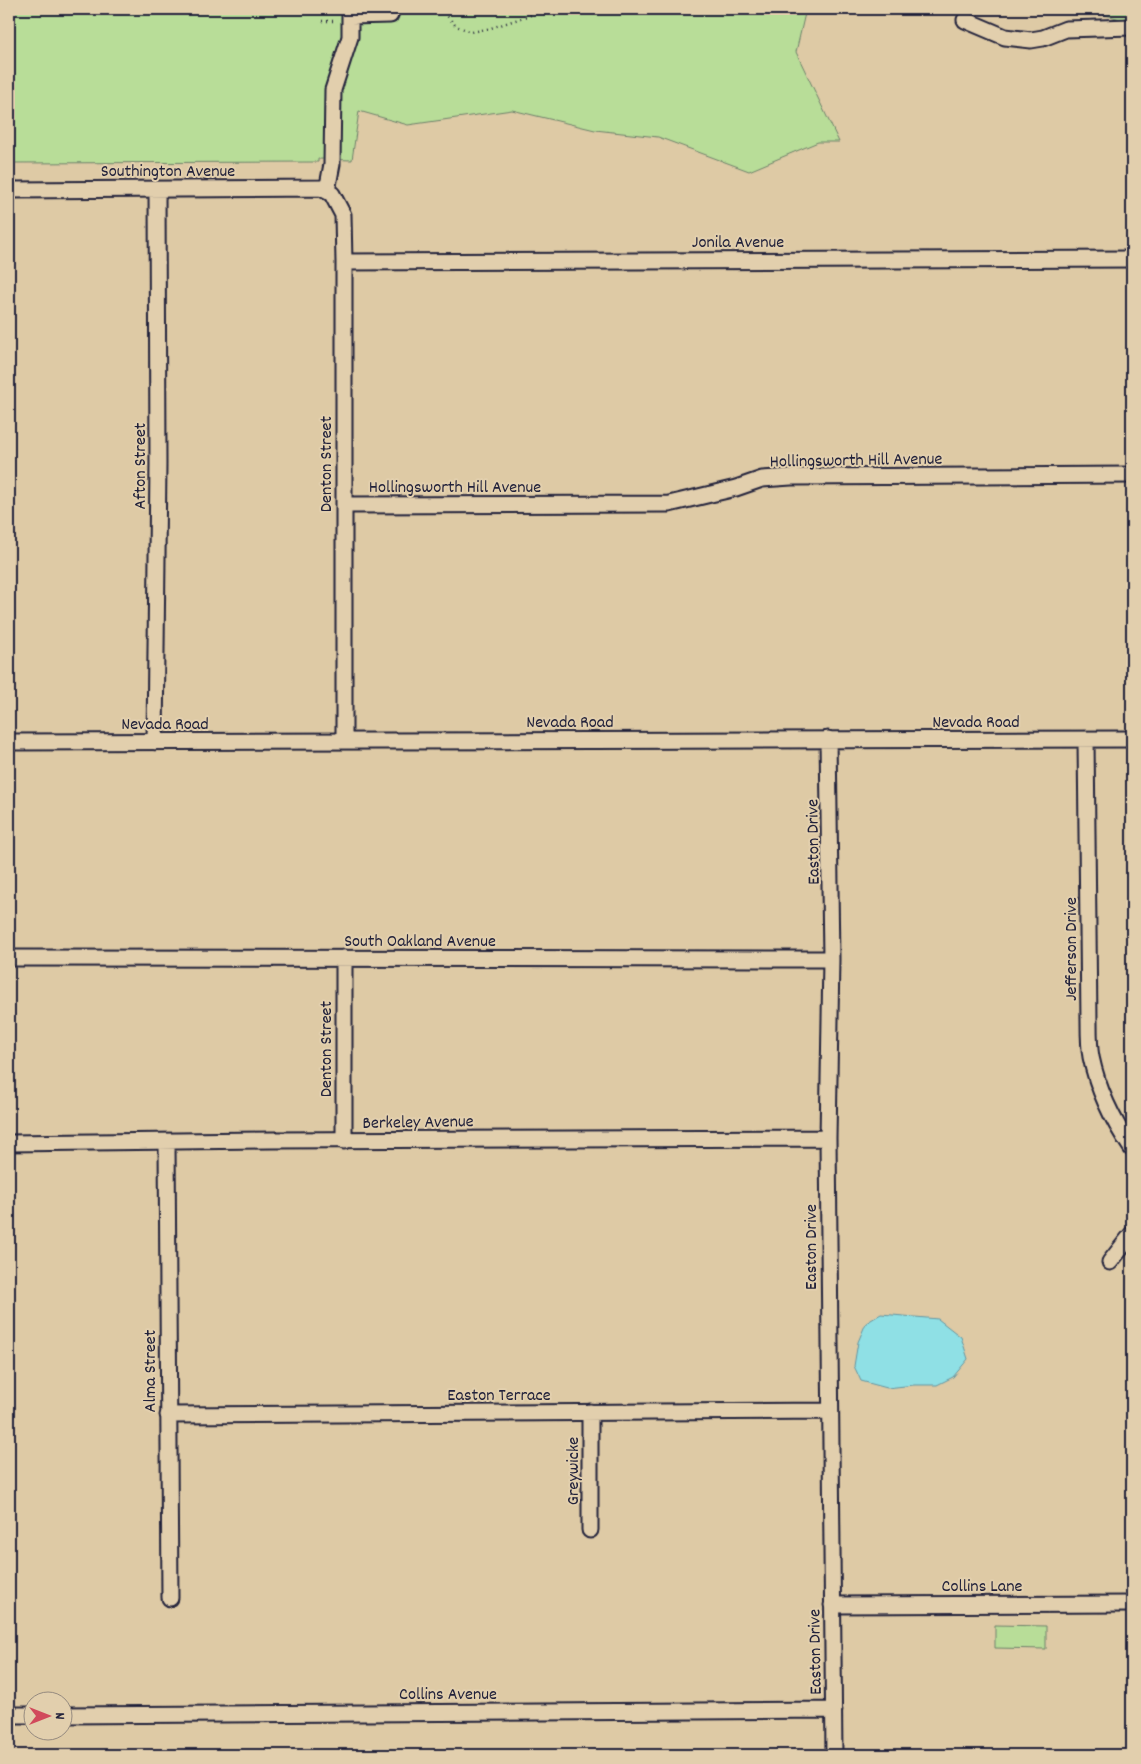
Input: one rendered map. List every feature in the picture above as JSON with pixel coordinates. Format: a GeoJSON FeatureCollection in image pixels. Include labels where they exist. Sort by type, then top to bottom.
{"type":"FeatureCollection","features":[{"type":"Feature","properties":{"kind":"street"},"geometry":{"type":"LineString","coordinates":[[328,191],[332,164],[333,90],[350,37],[350,13],[390,15],[392,9]]}},
{"type":"Feature","properties":{"kind":"street"},"geometry":{"type":"LineString","coordinates":[[965,20],[1004,37],[1031,40],[1043,38],[1066,29],[1132,27]]}},
{"type":"Feature","properties":{"kind":"street","name":"Southington Avenue"},"geometry":{"type":"LineString","coordinates":[[9,190],[321,188],[328,191]]}},
{"type":"Feature","properties":{"kind":"street","name":"Afton Street"},"geometry":{"type":"LineString","coordinates":[[156,742],[157,190]]}},
{"type":"Feature","properties":{"kind":"street","name":"Denton Street"},"geometry":{"type":"LineString","coordinates":[[328,191],[332,194],[343,215],[344,741]]}},
{"type":"Feature","properties":{"kind":"street","name":"Jonila Avenue"},"geometry":{"type":"LineString","coordinates":[[344,262],[1132,259]]}},
{"type":"Feature","properties":{"kind":"street","name":"Hollingsworth Hill Avenue"},"geometry":{"type":"LineString","coordinates":[[344,505],[669,504],[736,488],[762,479],[791,477],[1132,475]]}},
{"type":"Feature","properties":{"kind":"street","name":"Easton Drive"},"geometry":{"type":"LineString","coordinates":[[828,739],[831,959],[828,1138],[834,1755]]}},
{"type":"Feature","properties":{"kind":"street","name":"Nevada Road"},"geometry":{"type":"LineString","coordinates":[[9,742],[1132,739]]}},
{"type":"Feature","properties":{"kind":"street","name":"Jefferson Drive"},"geometry":{"type":"LineString","coordinates":[[1086,740],[1091,1057],[1109,1110],[1116,1125],[1132,1149]]}},
{"type":"Feature","properties":{"kind":"street","name":"South Oakland Avenue"},"geometry":{"type":"LineString","coordinates":[[9,958],[831,959]]}},
{"type":"Feature","properties":{"kind":"street","name":"Denton Street"},"geometry":{"type":"LineString","coordinates":[[344,958],[344,1141]]}},
{"type":"Feature","properties":{"kind":"street","name":"Berkeley Avenue"},"geometry":{"type":"LineString","coordinates":[[9,1143],[828,1138]]}},
{"type":"Feature","properties":{"kind":"street","name":"Alma Street"},"geometry":{"type":"LineString","coordinates":[[167,1142],[170,1598]]}},
{"type":"Feature","properties":{"kind":"street"},"geometry":{"type":"LineString","coordinates":[[1110,1262],[1132,1234]]}},
{"type":"Feature","properties":{"kind":"street","name":"Easton Terrace"},"geometry":{"type":"LineString","coordinates":[[168,1415],[830,1411]]}},
{"type":"Feature","properties":{"kind":"street","name":"Greywicke"},"geometry":{"type":"LineString","coordinates":[[590,1412],[590,1530]]}},
{"type":"Feature","properties":{"kind":"street","name":"Collins Lane"},"geometry":{"type":"LineString","coordinates":[[832,1605],[1132,1604]]}},
{"type":"Feature","properties":{"kind":"street","name":"Collins Avenue"},"geometry":{"type":"LineString","coordinates":[[72,1715],[834,1710]]}},
{"type":"Feature","properties":{"kind":"street"},"geometry":{"type":"LineString","coordinates":[[9,1715],[22,1715]]}},
{"type":"Feature","properties":{"kind":"path"},"geometry":{"type":"LineString","coordinates":[[441,9],[456,26],[472,32],[491,28],[549,9]]}},
{"type":"Feature","properties":{"kind":"green space"},"geometry":{"type":"Polygon","coordinates":[[[9,9],[806,9],[796,52],[839,142],[818,142],[749,171],[658,137],[595,130],[512,110],[408,125],[359,111],[352,160],[318,159],[318,162],[9,163],[9,9]]]}},
{"type":"Feature","properties":{"kind":"green space"},"geometry":{"type":"Polygon","coordinates":[[[1081,9],[1132,9],[1132,20],[1125,20],[1081,9]]]}},
{"type":"Feature","properties":{"kind":"green space"},"geometry":{"type":"Polygon","coordinates":[[[995,1625],[1046,1626],[1046,1649],[995,1648],[995,1625]]]}},
{"type":"Feature","properties":{"kind":"water"},"geometry":{"type":"Polygon","coordinates":[[[881,1314],[938,1319],[961,1337],[968,1359],[953,1377],[937,1385],[887,1388],[861,1381],[854,1366],[858,1342],[866,1323],[881,1314]]]}}]}
